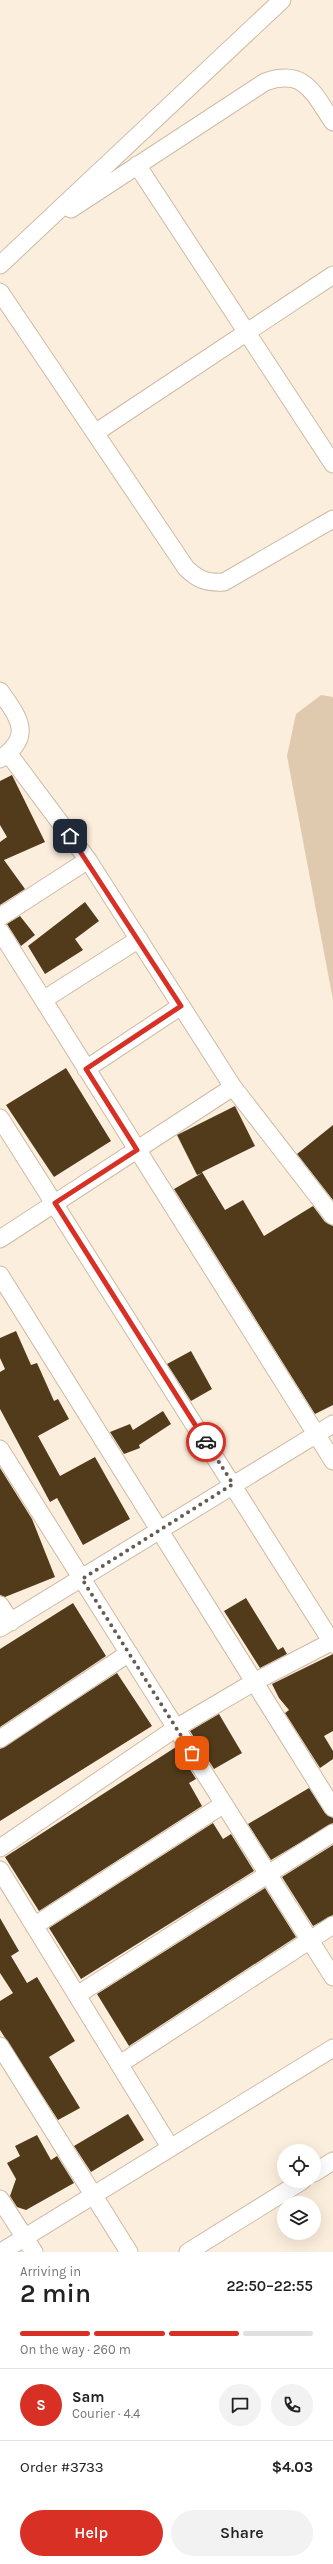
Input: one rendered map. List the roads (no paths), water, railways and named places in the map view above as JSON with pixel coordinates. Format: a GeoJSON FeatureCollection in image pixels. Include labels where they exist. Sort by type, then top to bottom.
{"type":"FeatureCollection","features":[{"type":"Feature","properties":{"kind":"street"},"geometry":{"type":"LineString","coordinates":[[0,265],[282,0]]}},
{"type":"Feature","properties":{"kind":"street"},"geometry":{"type":"LineString","coordinates":[[32,234],[265,82],[280,77],[298,78],[311,90],[333,122]]}},
{"type":"Feature","properties":{"kind":"street"},"geometry":{"type":"LineString","coordinates":[[137,165],[333,464]]}},
{"type":"Feature","properties":{"kind":"street"},"geometry":{"type":"LineString","coordinates":[[95,433],[333,274]]}},
{"type":"Feature","properties":{"kind":"street"},"geometry":{"type":"LineString","coordinates":[[0,292],[186,568],[196,578],[210,583],[224,582],[333,519]]}},
{"type":"Feature","properties":{"kind":"street"},"geometry":{"type":"LineString","coordinates":[[0,691],[16,714],[20,725],[21,736],[16,746],[4,756],[88,860],[233,1088],[333,1216]]}},
{"type":"Feature","properties":{"kind":"street"},"geometry":{"type":"LineString","coordinates":[[0,917],[88,860]]}},
{"type":"Feature","properties":{"kind":"street"},"geometry":{"type":"LineString","coordinates":[[0,931],[333,1461]]}},
{"type":"Feature","properties":{"kind":"street"},"geometry":{"type":"LineString","coordinates":[[43,1000],[139,939]]}},
{"type":"Feature","properties":{"kind":"street"},"geometry":{"type":"LineString","coordinates":[[86,1069],[181,1006]]}},
{"type":"Feature","properties":{"kind":"street"},"geometry":{"type":"LineString","coordinates":[[0,1238],[233,1088]]}},
{"type":"Feature","properties":{"kind":"street"},"geometry":{"type":"LineString","coordinates":[[0,1848],[176,1728],[254,1682],[333,1642],[55,1203],[1,1122]]}},
{"type":"Feature","properties":{"kind":"street"},"geometry":{"type":"LineString","coordinates":[[0,1274],[333,1808]]}},
{"type":"Feature","properties":{"kind":"street"},"geometry":{"type":"LineString","coordinates":[[0,1605],[5,1625],[333,1424]]}},
{"type":"Feature","properties":{"kind":"street"},"geometry":{"type":"LineString","coordinates":[[0,1449],[333,1978]]}},
{"type":"Feature","properties":{"kind":"street"},"geometry":{"type":"LineString","coordinates":[[0,1739],[128,1653]]}},
{"type":"Feature","properties":{"kind":"street"},"geometry":{"type":"LineString","coordinates":[[34,1926],[224,1804]]}},
{"type":"Feature","properties":{"kind":"street"},"geometry":{"type":"LineString","coordinates":[[77,1995],[333,1834]]}},
{"type":"Feature","properties":{"kind":"street"},"geometry":{"type":"LineString","coordinates":[[0,1870],[170,2147]]}},
{"type":"Feature","properties":{"kind":"street"},"geometry":{"type":"LineString","coordinates":[[120,2064],[333,1925]]}},
{"type":"Feature","properties":{"kind":"street"},"geometry":{"type":"LineString","coordinates":[[0,2046],[129,2252]]}},
{"type":"Feature","properties":{"kind":"street"},"geometry":{"type":"LineString","coordinates":[[1,2252],[24,2236],[333,2048]]}},
{"type":"Feature","properties":{"kind":"street"},"geometry":{"type":"LineString","coordinates":[[321,2169],[333,2162]]}},
{"type":"Feature","properties":{"kind":"street"},"geometry":{"type":"LineString","coordinates":[[188,2252],[291,2188]]}},
{"type":"Feature","properties":{"kind":"street"},"geometry":{"type":"LineString","coordinates":[[0,2199],[34,2252]]}}]}
